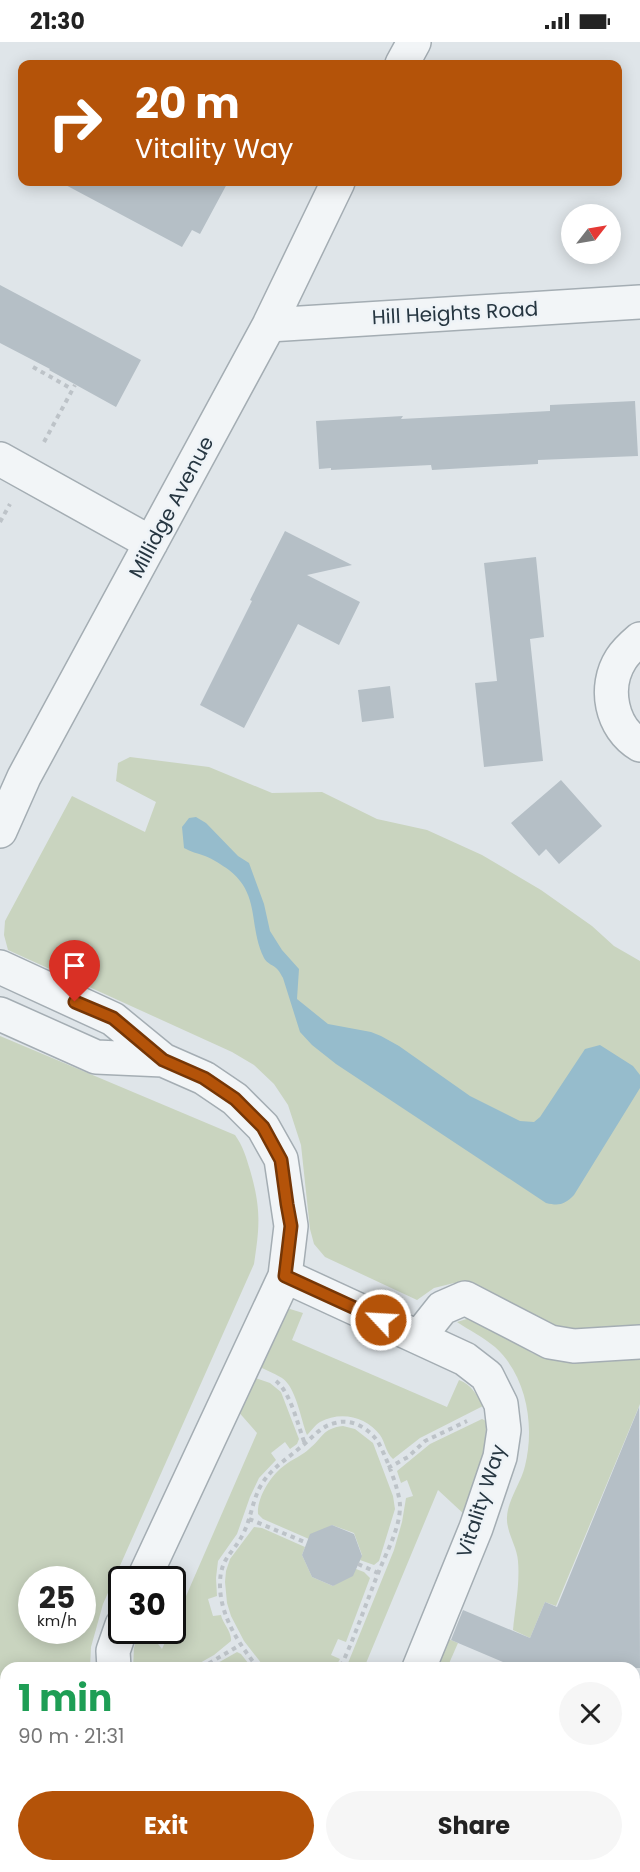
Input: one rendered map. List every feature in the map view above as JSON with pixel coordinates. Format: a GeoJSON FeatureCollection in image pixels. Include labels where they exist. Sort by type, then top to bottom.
{"type":"FeatureCollection","features":[{"type":"Feature","properties":{"kind":"street"},"geometry":{"type":"LineString","coordinates":[[404,60],[414,42]]}},
{"type":"Feature","properties":{"kind":"street","name":"Millidge Avenue"},"geometry":{"type":"LineString","coordinates":[[0,831],[24,777],[269,325],[336,186]]}},
{"type":"Feature","properties":{"kind":"street","name":"Hill Heights Road"},"geometry":{"type":"LineString","coordinates":[[269,325],[640,302]]}},
{"type":"Feature","properties":{"kind":"street"},"geometry":{"type":"LineString","coordinates":[[0,459],[151,543]]}},
{"type":"Feature","properties":{"kind":"street"},"geometry":{"type":"LineString","coordinates":[[640,639],[621,659],[611,684],[611,701],[615,716],[624,731],[640,745]]}},
{"type":"Feature","properties":{"kind":"street"},"geometry":{"type":"LineString","coordinates":[[0,967],[113,1018],[163,1060],[204,1078],[235,1099],[263,1127],[281,1160],[291,1226],[285,1276],[150,1566]]}},
{"type":"Feature","properties":{"kind":"street"},"geometry":{"type":"LineString","coordinates":[[0,1014],[96,1057],[163,1060]]}},
{"type":"Feature","properties":{"kind":"street","name":"Vitality Way"},"geometry":{"type":"LineString","coordinates":[[285,1276],[465,1359],[487,1376],[501,1404],[504,1430],[500,1458],[476,1528],[420,1662]]}},
{"type":"Feature","properties":{"kind":"street"},"geometry":{"type":"LineString","coordinates":[[419,1338],[442,1308],[465,1298],[550,1342],[574,1346],[640,1342]]}},
{"type":"Feature","properties":{"kind":"street"},"geometry":{"type":"LineString","coordinates":[[114,1662],[115,1644]]}},
{"type":"Feature","properties":{"kind":"path"},"geometry":{"type":"LineString","coordinates":[[33,367],[72,389]]}},
{"type":"Feature","properties":{"kind":"path"},"geometry":{"type":"LineString","coordinates":[[244,1364],[279,1382],[289,1400],[305,1444]]}},
{"type":"Feature","properties":{"kind":"path"},"geometry":{"type":"LineString","coordinates":[[388,1468],[425,1442],[501,1404]]}},
{"type":"Feature","properties":{"kind":"path"},"geometry":{"type":"LineString","coordinates":[[253,1662],[240,1645],[222,1601],[220,1584],[225,1559],[243,1534],[257,1494],[265,1480],[288,1456],[323,1427],[334,1423],[350,1422],[374,1436],[395,1484],[400,1506],[389,1546],[342,1662]]}},
{"type":"Feature","properties":{"kind":"path"},"geometry":{"type":"LineString","coordinates":[[249,1518],[307,1543]]}},
{"type":"Feature","properties":{"kind":"path"},"geometry":{"type":"LineString","coordinates":[[358,1564],[378,1573]]}},
{"type":"Feature","properties":{"kind":"path"},"geometry":{"type":"LineString","coordinates":[[211,1662],[240,1645]]}},
{"type":"Feature","properties":{"kind":"green space"},"geometry":{"type":"Polygon","coordinates":[[[130,757],[209,767],[272,793],[322,792],[377,819],[427,830],[482,855],[541,890],[592,926],[614,946],[640,961],[640,1328],[551,1332],[479,1287],[454,1283],[434,1288],[417,1300],[325,1257],[314,1244],[310,1229],[301,1145],[288,1105],[274,1084],[254,1065],[232,1052],[8,950],[4,935],[5,921],[72,796],[145,832],[156,802],[116,781],[118,763],[130,757]]]}},
{"type":"Feature","properties":{"kind":"green space"},"geometry":{"type":"Polygon","coordinates":[[[0,1036],[235,1135],[242,1147],[256,1195],[258,1217],[254,1264],[120,1566],[108,1566],[108,1593],[96,1629],[96,1566],[18,1566],[18,1644],[92,1644],[90,1662],[0,1662],[0,1036]]]}},
{"type":"Feature","properties":{"kind":"green space"},"geometry":{"type":"Polygon","coordinates":[[[290,1309],[303,1313],[292,1340],[447,1407],[459,1380],[470,1387],[483,1406],[420,1438],[393,1459],[380,1435],[368,1423],[352,1417],[336,1417],[318,1423],[307,1435],[287,1382],[255,1365],[285,1310],[290,1309]]]}},
{"type":"Feature","properties":{"kind":"green space"},"geometry":{"type":"Polygon","coordinates":[[[473,1317],[489,1324],[532,1353],[551,1360],[640,1359],[640,1404],[556,1606],[545,1602],[530,1638],[513,1630],[518,1587],[518,1561],[507,1517],[528,1451],[526,1402],[515,1372],[506,1359],[490,1343],[457,1322],[473,1317]]]}},
{"type":"Feature","properties":{"kind":"green space"},"geometry":{"type":"Polygon","coordinates":[[[250,1376],[270,1383],[281,1392],[299,1439],[297,1444],[290,1449],[285,1442],[271,1453],[276,1460],[259,1478],[237,1534],[218,1561],[217,1596],[208,1599],[213,1616],[221,1615],[231,1641],[202,1662],[133,1662],[135,1644],[158,1644],[162,1649],[164,1644],[186,1644],[186,1596],[257,1433],[236,1409],[250,1376]]]}},
{"type":"Feature","properties":{"kind":"green space"},"geometry":{"type":"Polygon","coordinates":[[[482,1419],[486,1421],[483,1457],[466,1516],[438,1490],[366,1662],[348,1662],[394,1550],[406,1498],[413,1496],[407,1480],[401,1483],[397,1471],[430,1444],[482,1419]]]}},
{"type":"Feature","properties":{"kind":"green space"},"geometry":{"type":"Polygon","coordinates":[[[343,1426],[355,1429],[373,1443],[393,1496],[395,1509],[379,1561],[374,1565],[360,1560],[362,1555],[354,1533],[332,1525],[309,1539],[263,1519],[258,1514],[262,1494],[275,1474],[314,1445],[327,1431],[343,1426]]]}},
{"type":"Feature","properties":{"kind":"green space"},"geometry":{"type":"Polygon","coordinates":[[[254,1527],[262,1528],[305,1547],[302,1555],[312,1577],[333,1586],[356,1569],[364,1572],[370,1578],[346,1642],[338,1639],[331,1655],[340,1659],[338,1662],[260,1662],[244,1641],[227,1603],[225,1582],[230,1559],[254,1527]]]}},
{"type":"Feature","properties":{"kind":"green space"},"geometry":{"type":"Polygon","coordinates":[[[446,1638],[458,1643],[450,1662],[436,1662],[446,1638]]]}},
{"type":"Feature","properties":{"kind":"green space"},"geometry":{"type":"Polygon","coordinates":[[[237,1652],[247,1662],[220,1662],[237,1652]]]}},
{"type":"Feature","properties":{"kind":"water"},"geometry":{"type":"Polygon","coordinates":[[[196,817],[206,823],[238,856],[249,863],[264,904],[270,931],[282,950],[299,969],[297,999],[328,1024],[381,1036],[470,1096],[520,1121],[534,1122],[540,1117],[585,1049],[600,1045],[633,1066],[640,1075],[640,1088],[574,1195],[561,1204],[546,1203],[336,1064],[312,1045],[300,1032],[283,978],[278,970],[264,958],[246,890],[229,870],[208,857],[184,848],[182,827],[189,818],[196,817]]]}},
{"type":"Feature","properties":{"kind":"building"},"geometry":{"type":"Polygon","coordinates":[[[68,186],[226,186],[200,234],[192,230],[182,247],[68,186]]]}},
{"type":"Feature","properties":{"kind":"building"},"geometry":{"type":"Polygon","coordinates":[[[0,285],[141,360],[116,407],[0,343],[0,285]]]}},
{"type":"Feature","properties":{"kind":"building"},"geometry":{"type":"Polygon","coordinates":[[[635,401],[638,456],[538,460],[538,464],[432,470],[431,465],[319,469],[316,421],[550,411],[550,405],[635,401]]]}},
{"type":"Feature","properties":{"kind":"building"},"geometry":{"type":"Polygon","coordinates":[[[285,531],[352,565],[307,575],[360,602],[339,645],[298,624],[244,728],[200,705],[285,531]]]}},
{"type":"Feature","properties":{"kind":"building"},"geometry":{"type":"Polygon","coordinates":[[[536,557],[544,637],[530,639],[543,761],[484,767],[475,683],[497,681],[484,563],[536,557]]]}},
{"type":"Feature","properties":{"kind":"building"},"geometry":{"type":"Polygon","coordinates":[[[390,686],[394,718],[362,722],[358,690],[390,686]]]}},
{"type":"Feature","properties":{"kind":"building"},"geometry":{"type":"Polygon","coordinates":[[[561,780],[602,826],[559,864],[546,849],[539,856],[511,823],[561,780]]]}},
{"type":"Feature","properties":{"kind":"building"},"geometry":{"type":"Polygon","coordinates":[[[639,1407],[640,1662],[503,1662],[451,1640],[463,1610],[530,1638],[545,1602],[557,1607],[639,1407]]]}},
{"type":"Feature","properties":{"kind":"building"},"geometry":{"type":"Polygon","coordinates":[[[332,1525],[354,1534],[362,1556],[353,1576],[333,1586],[312,1577],[302,1555],[310,1534],[332,1525]]]}},
{"type":"Feature","properties":{"kind":"route"},"geometry":{"type":"LineString","coordinates":[[75,1002],[113,1018],[163,1060],[204,1078],[235,1099],[263,1127],[281,1160],[291,1226],[285,1276],[381,1320]]}}]}
